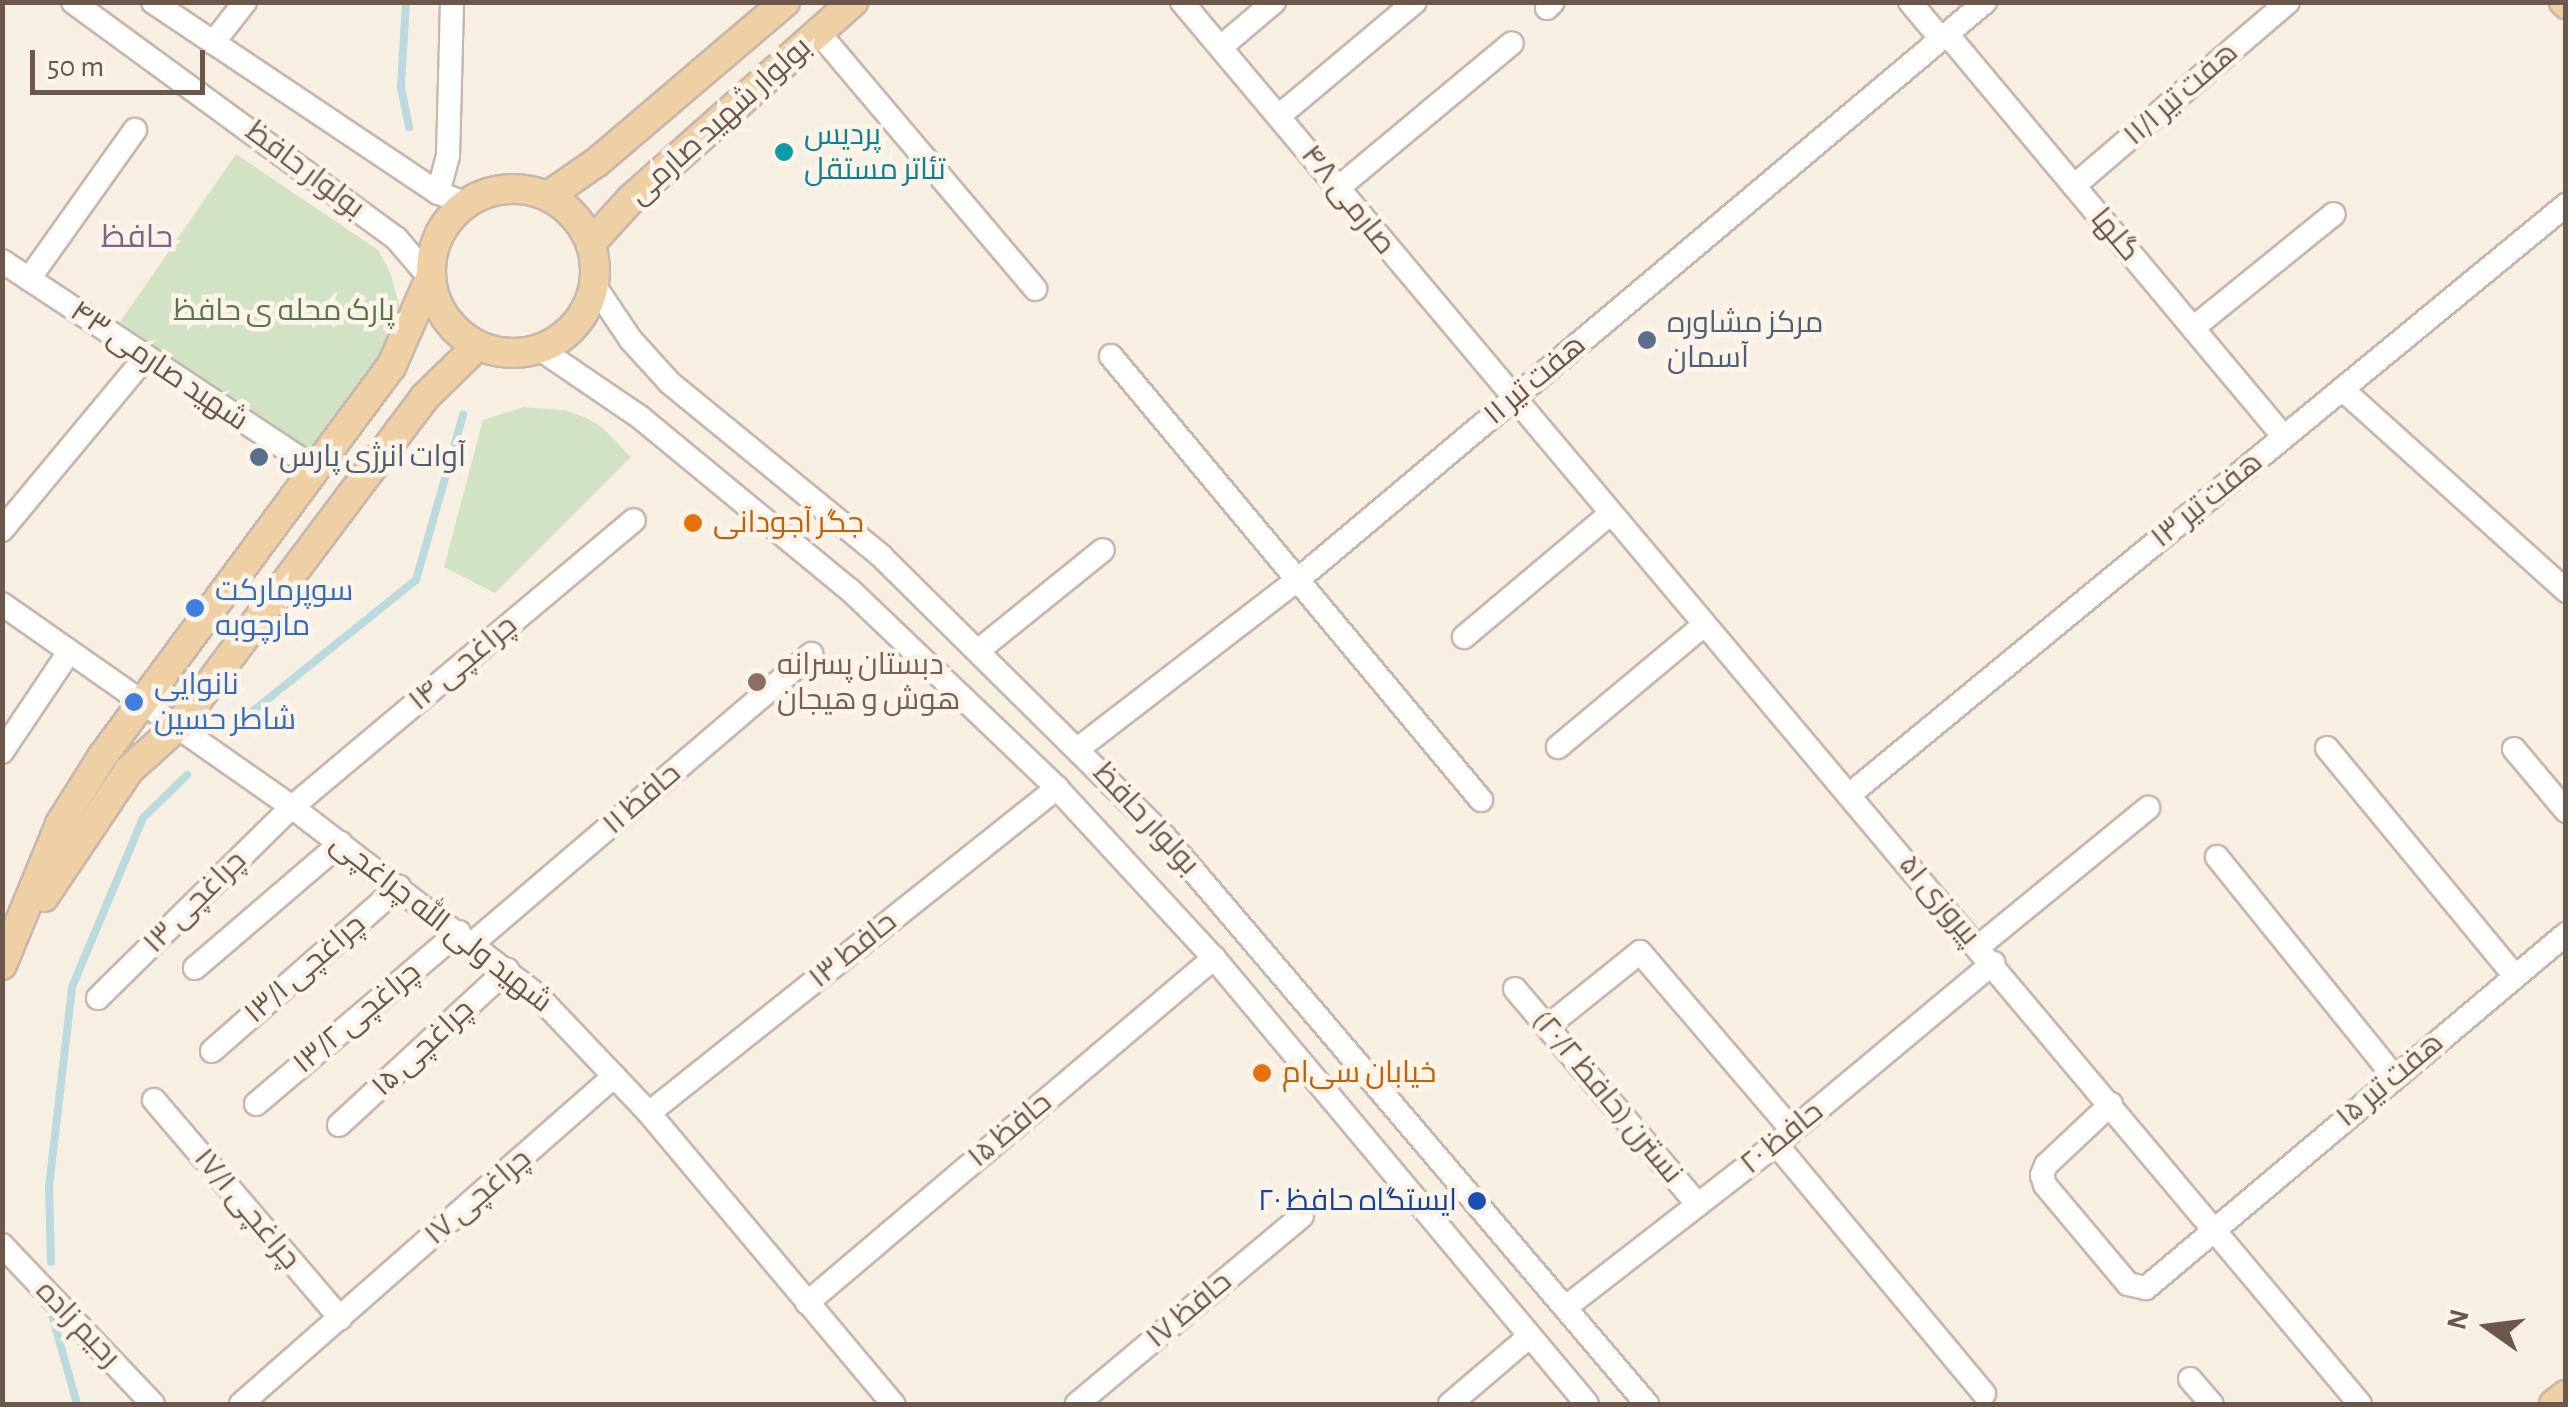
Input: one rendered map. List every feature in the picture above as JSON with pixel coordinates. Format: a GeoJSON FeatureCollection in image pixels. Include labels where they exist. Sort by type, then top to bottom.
{"type":"FeatureCollection","features":[{"type":"Feature","properties":{"kind":"main road","name":"بولوار شهید صارمی"},"geometry":{"type":"LineString","coordinates":[[548,196],[597,162],[785,2]]}},
{"type":"Feature","properties":{"kind":"main road","name":"بولوار شهید صارمی"},"geometry":{"type":"LineString","coordinates":[[590,243],[631,200],[853,2]]}},
{"type":"Feature","properties":{"kind":"main road"},"geometry":{"type":"LineString","coordinates":[[8,955],[60,824],[144,702],[391,367],[430,278],[438,235],[466,202],[506,188],[548,196],[580,224],[590,243],[594,286],[576,324],[540,349],[498,352],[477,346],[444,318],[430,278]]}},
{"type":"Feature","properties":{"kind":"main road"},"geometry":{"type":"LineString","coordinates":[[8,955],[128,770],[178,726],[424,397],[477,346]]}},
{"type":"Feature","properties":{"kind":"main road"},"geometry":{"type":"LineString","coordinates":[[2554,1404],[2566,1395]]}},
{"type":"Feature","properties":{"kind":"street","name":"بولوار حافظ"},"geometry":{"type":"LineString","coordinates":[[72,2],[380,226],[430,278]]}},
{"type":"Feature","properties":{"kind":"street","name":"بولوار حافظ"},"geometry":{"type":"LineString","coordinates":[[153,2],[438,193],[466,202]]}},
{"type":"Feature","properties":{"kind":"street"},"geometry":{"type":"LineString","coordinates":[[213,43],[245,2]]}},
{"type":"Feature","properties":{"kind":"street"},"geometry":{"type":"LineString","coordinates":[[438,193],[448,156],[452,2]]}},
{"type":"Feature","properties":{"kind":"street","name":"صارمی ۴۸"},"geometry":{"type":"LineString","coordinates":[[1182,2],[1512,399]]}},
{"type":"Feature","properties":{"kind":"street"},"geometry":{"type":"LineString","coordinates":[[1222,46],[1274,2]]}},
{"type":"Feature","properties":{"kind":"street"},"geometry":{"type":"LineString","coordinates":[[1279,116],[1415,2]]}},
{"type":"Feature","properties":{"kind":"street","name":"گلها"},"geometry":{"type":"LineString","coordinates":[[1910,2],[2074,186],[2284,436]]}},
{"type":"Feature","properties":{"kind":"street","name":"هفت تیر ۱۱"},"geometry":{"type":"LineString","coordinates":[[1079,748],[1300,578],[1985,2]]}},
{"type":"Feature","properties":{"kind":"street","name":"هفت تیر ۱۱/۱"},"geometry":{"type":"LineString","coordinates":[[2074,186],[2288,2]]}},
{"type":"Feature","properties":{"kind":"street"},"geometry":{"type":"LineString","coordinates":[[819,33],[1035,289]]}},
{"type":"Feature","properties":{"kind":"street"},"geometry":{"type":"LineString","coordinates":[[1338,188],[1512,43]]}},
{"type":"Feature","properties":{"kind":"street"},"geometry":{"type":"LineString","coordinates":[[29,279],[135,130]]}},
{"type":"Feature","properties":{"kind":"street","name":"هفت تیر ۱۳"},"geometry":{"type":"LineString","coordinates":[[1849,794],[2566,204]]}},
{"type":"Feature","properties":{"kind":"street"},"geometry":{"type":"LineString","coordinates":[[2193,328],[2334,214]]}},
{"type":"Feature","properties":{"kind":"street","name":"شهید صارمی ۴۳"},"geometry":{"type":"LineString","coordinates":[[2,262],[316,469]]}},
{"type":"Feature","properties":{"kind":"street","name":"بولوار حافظ"},"geometry":{"type":"LineString","coordinates":[[594,286],[631,340],[670,383],[881,556],[1079,748],[1244,925],[1647,1404]]}},
{"type":"Feature","properties":{"kind":"street","name":"بولوار حافظ"},"geometry":{"type":"LineString","coordinates":[[540,349],[641,418],[850,590],[1057,788],[1214,958],[1588,1404]]}},
{"type":"Feature","properties":{"kind":"street"},"geometry":{"type":"LineString","coordinates":[[1111,356],[1300,578],[1481,800]]}},
{"type":"Feature","properties":{"kind":"street"},"geometry":{"type":"LineString","coordinates":[[2,530],[145,358]]}},
{"type":"Feature","properties":{"kind":"street"},"geometry":{"type":"LineString","coordinates":[[2342,389],[2566,591]]}},
{"type":"Feature","properties":{"kind":"street","name":"پیروزی ۵۱"},"geometry":{"type":"LineString","coordinates":[[1512,399],[2112,1104],[2360,1404]]}},
{"type":"Feature","properties":{"kind":"street"},"geometry":{"type":"LineString","coordinates":[[1464,637],[1610,514]]}},
{"type":"Feature","properties":{"kind":"street","name":"چراغچی ۱۴"},"geometry":{"type":"LineString","coordinates":[[292,807],[634,520]]}},
{"type":"Feature","properties":{"kind":"street"},"geometry":{"type":"LineString","coordinates":[[979,650],[1103,550]]}},
{"type":"Feature","properties":{"kind":"street","name":"شهید ولی الله چراغچی"},"geometry":{"type":"LineString","coordinates":[[2,604],[341,842],[507,970],[649,1113],[893,1404]]}},
{"type":"Feature","properties":{"kind":"street"},"geometry":{"type":"LineString","coordinates":[[1558,747],[1704,624]]}},
{"type":"Feature","properties":{"kind":"street"},"geometry":{"type":"LineString","coordinates":[[2,752],[69,652]]}},
{"type":"Feature","properties":{"kind":"street","name":"حافظ ۱۱"},"geometry":{"type":"LineString","coordinates":[[466,937],[811,654]]}},
{"type":"Feature","properties":{"kind":"street"},"geometry":{"type":"LineString","coordinates":[[2328,748],[2515,976]]}},
{"type":"Feature","properties":{"kind":"street"},"geometry":{"type":"LineString","coordinates":[[2514,749],[2566,811]]}},
{"type":"Feature","properties":{"kind":"street","name":"حافط ۱۳"},"geometry":{"type":"LineString","coordinates":[[649,1113],[1057,788]]}},
{"type":"Feature","properties":{"kind":"street","name":"چراغچی ۱۳"},"geometry":{"type":"LineString","coordinates":[[98,998],[292,807]]}},
{"type":"Feature","properties":{"kind":"street","name":"حافظ ۲۰"},"geometry":{"type":"LineString","coordinates":[[1566,1307],[1784,1137],[2148,808]]}},
{"type":"Feature","properties":{"kind":"street"},"geometry":{"type":"LineString","coordinates":[[194,968],[341,842]]}},
{"type":"Feature","properties":{"kind":"street"},"geometry":{"type":"LineString","coordinates":[[2217,857],[2394,1076]]}},
{"type":"Feature","properties":{"kind":"street","name":"چراغچی ۱۳/۱"},"geometry":{"type":"LineString","coordinates":[[212,1051],[399,887]]}},
{"type":"Feature","properties":{"kind":"street","name":"هفت تیر ۱۵"},"geometry":{"type":"LineString","coordinates":[[2112,1104],[2046,1165],[2045,1185],[2128,1284],[2146,1288],[2566,934]]}},
{"type":"Feature","properties":{"kind":"street","name":"چراغچی ۱۳/۲"},"geometry":{"type":"LineString","coordinates":[[256,1104],[466,937]]}},
{"type":"Feature","properties":{"kind":"street"},"geometry":{"type":"LineString","coordinates":[[1548,1026],[1640,952],[1984,1394]]}},
{"type":"Feature","properties":{"kind":"street","name":"حافظ ۱۵"},"geometry":{"type":"LineString","coordinates":[[806,1302],[1214,958]]}},
{"type":"Feature","properties":{"kind":"street","name":"چراغچی ۱۵"},"geometry":{"type":"LineString","coordinates":[[339,1125],[507,970]]}},
{"type":"Feature","properties":{"kind":"street","name":"نسترن (حافظ ۲۰/۲)"},"geometry":{"type":"LineString","coordinates":[[1514,989],[1698,1205]]}},
{"type":"Feature","properties":{"kind":"street","name":"چراغچی ۱۷"},"geometry":{"type":"LineString","coordinates":[[241,1404],[616,1076]]}},
{"type":"Feature","properties":{"kind":"street","name":"چراغچی ۱۷/۱"},"geometry":{"type":"LineString","coordinates":[[154,1100],[340,1318]]}},
{"type":"Feature","properties":{"kind":"street","name":"حافظ ۱۷"},"geometry":{"type":"LineString","coordinates":[[1078,1404],[1302,1216]]}},
{"type":"Feature","properties":{"kind":"street","name":"رحیم زاده"},"geometry":{"type":"LineString","coordinates":[[2,1245],[153,1404]]}},
{"type":"Feature","properties":{"kind":"street"},"geometry":{"type":"LineString","coordinates":[[1450,1404],[1530,1336]]}},
{"type":"Feature","properties":{"kind":"street"},"geometry":{"type":"LineString","coordinates":[[2190,1378],[2212,1404]]}},
{"type":"Feature","properties":{"kind":"green space","name":"پارک محله ی حافظ"},"geometry":{"type":"Polygon","coordinates":[[[236,154],[378,250],[390,272],[404,322],[324,448],[310,452],[290,442],[120,322],[236,154]]]}},
{"type":"Feature","properties":{"kind":"green space"},"geometry":{"type":"Polygon","coordinates":[[[523,407],[565,410],[584,417],[602,427],[631,457],[495,593],[444,567],[483,420],[523,407]]]}},
{"type":"Feature","properties":{"kind":"waterway"},"geometry":{"type":"LineString","coordinates":[[406,2],[401,87],[409,127]]}},
{"type":"Feature","properties":{"kind":"waterway"},"geometry":{"type":"LineString","coordinates":[[238,723],[416,580],[463,415]]}},
{"type":"Feature","properties":{"kind":"waterway"},"geometry":{"type":"LineString","coordinates":[[51,1262],[49,1187],[72,987],[143,818],[187,775]]}},
{"type":"Feature","properties":{"kind":"waterway"},"geometry":{"type":"LineString","coordinates":[[51,1311],[77,1404]]}},
{"type":"Feature","properties":{"kind":"place","name":"پردیس تئاتر مستقل"},"geometry":{"type":"Point","coordinates":[784,152]}},
{"type":"Feature","properties":{"kind":"place","name":"مرکز مشاوره آسمان"},"geometry":{"type":"Point","coordinates":[1647,340]}},
{"type":"Feature","properties":{"kind":"place","name":"آوات انرژی پارس"},"geometry":{"type":"Point","coordinates":[259,457]}},
{"type":"Feature","properties":{"kind":"place","name":"جگر آجودانی"},"geometry":{"type":"Point","coordinates":[693,523]}},
{"type":"Feature","properties":{"kind":"place","name":"سوپرمارکت مارچوبه"},"geometry":{"type":"Point","coordinates":[195,608]}},
{"type":"Feature","properties":{"kind":"place","name":"دبستان پسرانه هوش و هیجان"},"geometry":{"type":"Point","coordinates":[757,682]}},
{"type":"Feature","properties":{"kind":"place","name":"نانوایی شاطر حسین"},"geometry":{"type":"Point","coordinates":[134,702]}},
{"type":"Feature","properties":{"kind":"place","name":"خیابان سی‌ام"},"geometry":{"type":"Point","coordinates":[1262,1073]}},
{"type":"Feature","properties":{"kind":"place","name":"ایستگاه حافظ ۲۰"},"geometry":{"type":"Point","coordinates":[1477,1201]}},
{"type":"Feature","properties":{"kind":"district","name":"حافظ"},"geometry":{"type":"Point","coordinates":[137,237]}}]}
